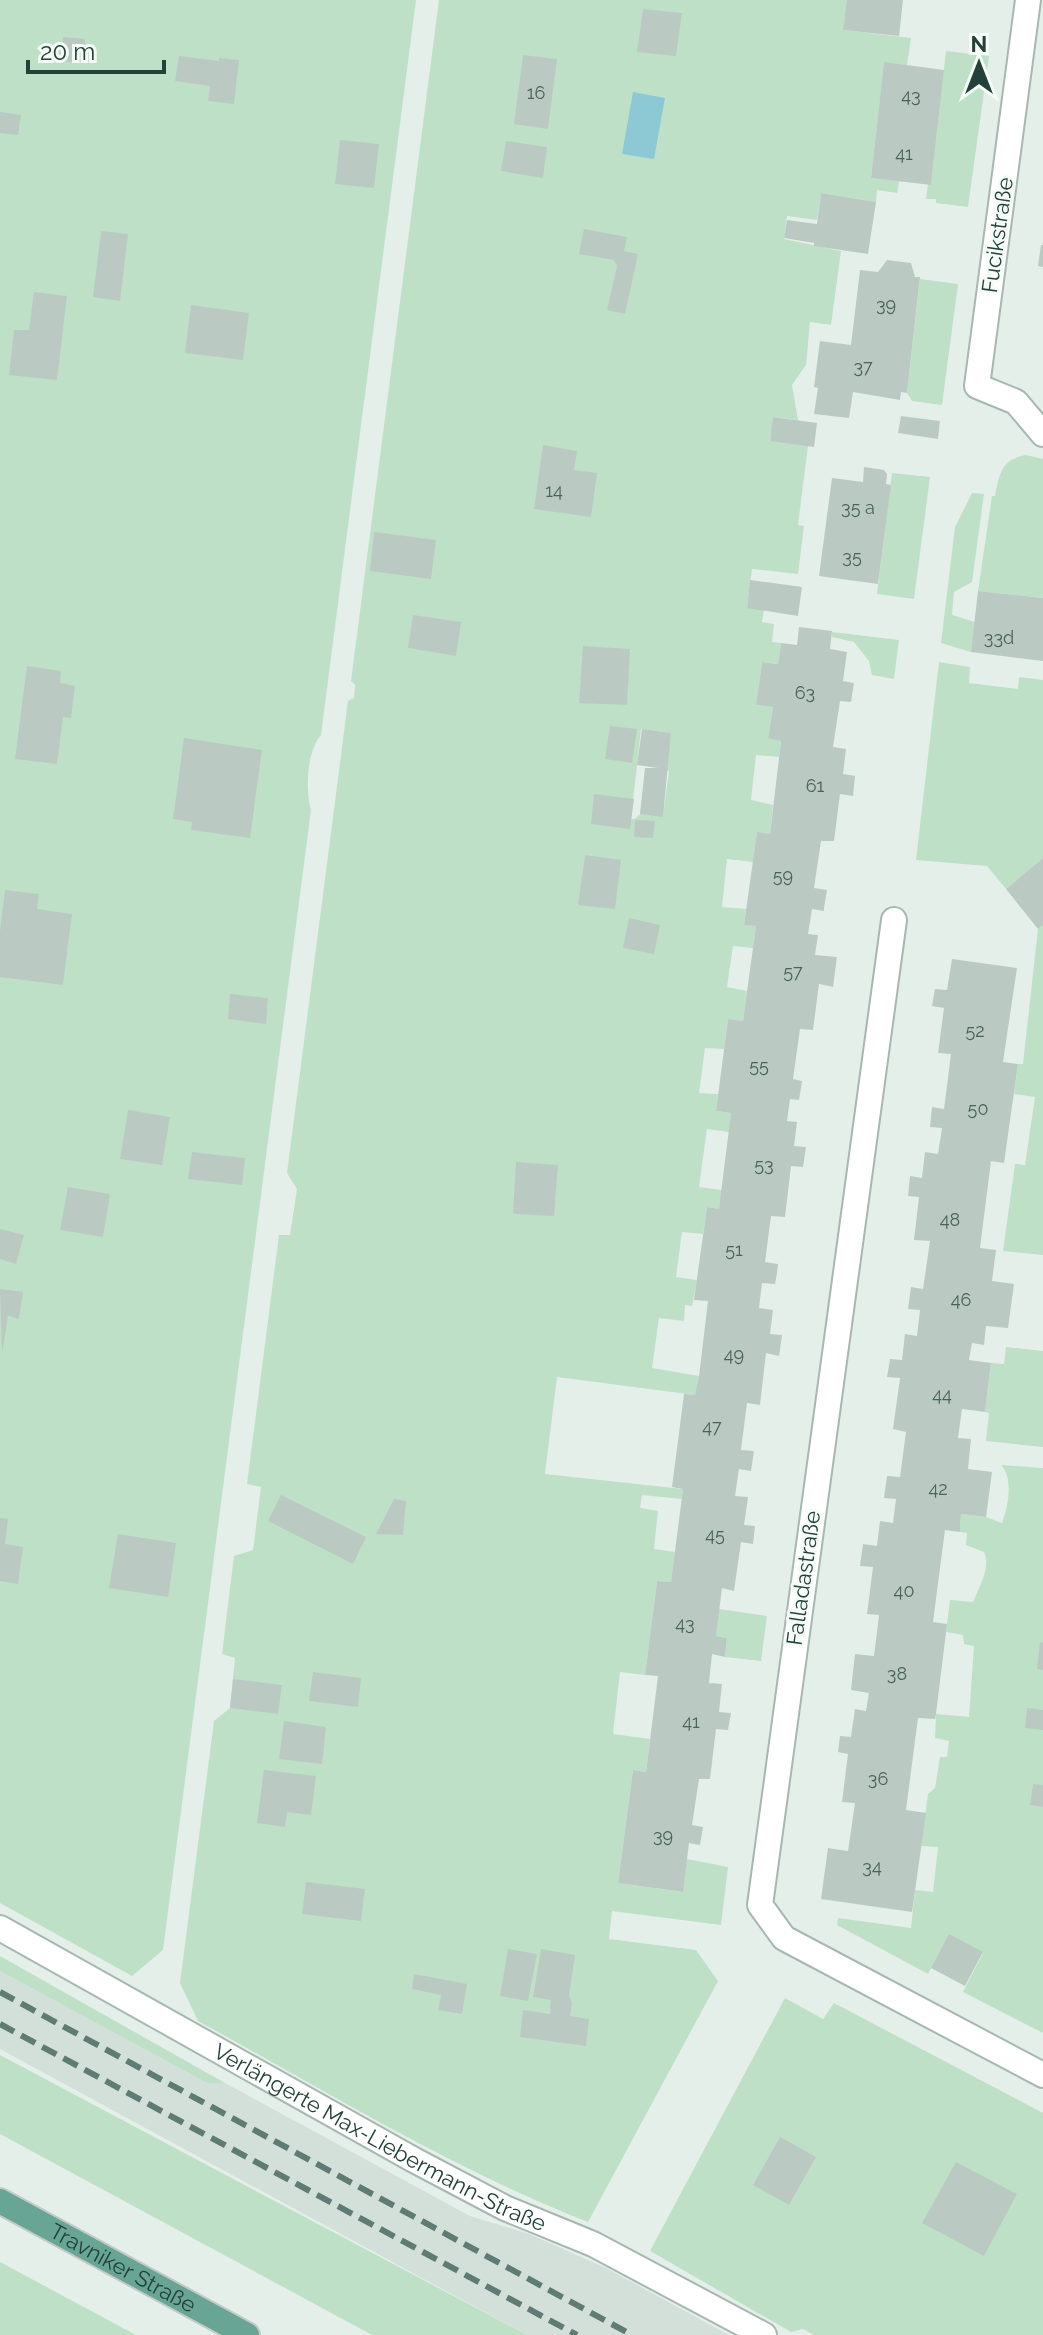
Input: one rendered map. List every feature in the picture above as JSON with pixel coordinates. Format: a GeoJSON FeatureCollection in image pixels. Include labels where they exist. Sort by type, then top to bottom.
{"type":"FeatureCollection","features":[{"type":"Feature","properties":{"kind":"main road","name":"Travniker Straße"},"geometry":{"type":"LineString","coordinates":[[0,2201],[247,2335]]}},
{"type":"Feature","properties":{"kind":"street","name":"Fucikstraße"},"geometry":{"type":"LineString","coordinates":[[1028,0],[977,386],[1016,402],[1043,434]]}},
{"type":"Feature","properties":{"kind":"street","name":"Falladastraße"},"geometry":{"type":"LineString","coordinates":[[894,920],[760,1905],[784,1938],[1043,2075]]}},
{"type":"Feature","properties":{"kind":"street","name":"Verlängerte Max-Liebermann-Straße"},"geometry":{"type":"LineString","coordinates":[[0,1928],[414,2160],[505,2208],[593,2244],[764,2335]]}},
{"type":"Feature","properties":{"kind":"shaded area"},"geometry":{"type":"Polygon","coordinates":[[[0,1971],[207,2083],[225,2083],[470,2216],[529,2234],[606,2268],[729,2335],[527,2335],[0,2049],[0,1971]]]}},
{"type":"Feature","properties":{"kind":"green space"},"geometry":{"type":"Polygon","coordinates":[[[0,0],[416,0],[321,735],[308,771],[311,810],[163,1950],[132,1976],[0,1903],[0,0]]]}},
{"type":"Feature","properties":{"kind":"green space"},"geometry":{"type":"Polygon","coordinates":[[[439,0],[847,0],[844,30],[911,38],[907,65],[884,63],[871,178],[899,181],[897,193],[877,190],[876,202],[821,193],[817,220],[787,216],[784,239],[841,251],[831,325],[810,322],[806,365],[792,385],[798,420],[774,417],[770,440],[808,446],[798,525],[804,526],[798,574],[752,569],[747,607],[764,610],[762,622],[774,624],[772,642],[781,643],[778,664],[762,662],[756,705],[773,707],[768,737],[781,741],[779,757],[756,755],[751,800],[773,805],[770,834],[757,833],[753,862],[727,859],[722,907],[746,909],[744,925],[756,926],[753,948],[733,946],[727,987],[747,991],[743,1021],[728,1019],[724,1049],[705,1048],[699,1093],[718,1094],[716,1111],[731,1113],[729,1132],[707,1129],[699,1187],[722,1190],[719,1209],[707,1207],[703,1234],[682,1232],[676,1277],[697,1280],[692,1306],[685,1305],[684,1321],[659,1318],[652,1368],[699,1376],[695,1395],[557,1377],[545,1474],[683,1489],[682,1499],[642,1495],[640,1508],[658,1511],[654,1549],[675,1552],[671,1582],[657,1581],[645,1675],[620,1672],[613,1734],[650,1739],[646,1772],[633,1770],[618,1883],[682,1892],[687,1859],[728,1867],[721,1925],[612,1911],[609,1939],[696,1950],[718,1981],[588,2222],[439,2154],[198,2021],[180,1983],[214,1721],[230,1708],[235,1658],[222,1654],[234,1556],[253,1550],[261,1487],[247,1484],[279,1235],[290,1235],[297,1189],[287,1173],[348,701],[354,698],[355,685],[351,681],[439,0]],[[641,729],[631,819],[640,814],[663,816],[671,733],[641,729]]]}},
{"type":"Feature","properties":{"kind":"green space"},"geometry":{"type":"Polygon","coordinates":[[[946,51],[989,56],[968,207],[926,199],[928,184],[931,184],[946,51]]]}},
{"type":"Feature","properties":{"kind":"green space"},"geometry":{"type":"Polygon","coordinates":[[[920,279],[958,284],[942,405],[912,401],[907,393],[920,279]]]}},
{"type":"Feature","properties":{"kind":"green space"},"geometry":{"type":"Polygon","coordinates":[[[1026,455],[1043,459],[1043,598],[978,591],[992,496],[995,496],[1000,474],[1007,464],[1026,455]]]}},
{"type":"Feature","properties":{"kind":"green space"},"geometry":{"type":"Polygon","coordinates":[[[892,473],[930,477],[914,599],[877,594],[892,473]]]}},
{"type":"Feature","properties":{"kind":"green space"},"geometry":{"type":"Polygon","coordinates":[[[972,493],[984,494],[972,582],[954,592],[952,615],[975,622],[971,652],[941,643],[955,527],[972,493]]]}},
{"type":"Feature","properties":{"kind":"green space"},"geometry":{"type":"Polygon","coordinates":[[[832,632],[899,640],[894,679],[872,675],[869,661],[854,642],[832,637],[832,632]]]}},
{"type":"Feature","properties":{"kind":"green space"},"geometry":{"type":"Polygon","coordinates":[[[939,662],[970,667],[969,683],[1018,689],[1019,677],[1043,680],[1043,858],[1006,889],[987,866],[916,860],[939,662]]]}},
{"type":"Feature","properties":{"kind":"green space"},"geometry":{"type":"Polygon","coordinates":[[[1043,925],[1043,1255],[1003,1251],[1015,1164],[1025,1165],[1035,1097],[1014,1094],[1018,1064],[1023,1064],[1038,929],[1043,925]]]}},
{"type":"Feature","properties":{"kind":"green space"},"geometry":{"type":"Polygon","coordinates":[[[1006,1347],[1043,1351],[1043,1447],[986,1441],[989,1413],[985,1412],[991,1363],[1004,1364],[1006,1347]]]}},
{"type":"Feature","properties":{"kind":"green space"},"geometry":{"type":"Polygon","coordinates":[[[1001,1465],[1043,1468],[1043,2033],[963,1992],[983,1953],[949,1935],[928,1974],[837,1925],[838,1918],[911,1928],[915,1890],[933,1892],[938,1847],[921,1846],[928,1794],[935,1788],[940,1757],[947,1757],[949,1741],[935,1738],[936,1714],[969,1717],[974,1646],[964,1644],[963,1635],[946,1632],[950,1600],[973,1602],[986,1564],[984,1552],[966,1545],[967,1533],[960,1532],[961,1514],[986,1517],[1002,1523],[1009,1485],[1001,1465]]]}},
{"type":"Feature","properties":{"kind":"green space"},"geometry":{"type":"Polygon","coordinates":[[[719,1609],[767,1616],[761,1661],[725,1657],[727,1638],[716,1636],[719,1609]]]}},
{"type":"Feature","properties":{"kind":"green space"},"geometry":{"type":"Polygon","coordinates":[[[0,1956],[225,2083],[207,2083],[0,1971],[0,1956]]]}},
{"type":"Feature","properties":{"kind":"green space"},"geometry":{"type":"Polygon","coordinates":[[[785,1998],[823,2019],[834,2003],[1043,2113],[1043,2335],[814,2335],[803,2329],[791,2332],[650,2251],[785,1998]]]}},
{"type":"Feature","properties":{"kind":"green space"},"geometry":{"type":"Polygon","coordinates":[[[0,2055],[527,2335],[372,2335],[0,2134],[0,2055]]]}},
{"type":"Feature","properties":{"kind":"green space"},"geometry":{"type":"Polygon","coordinates":[[[0,2262],[136,2335],[0,2335],[0,2262]]]}},
{"type":"Feature","properties":{"kind":"water"},"geometry":{"type":"Polygon","coordinates":[[[633,92],[665,98],[654,159],[622,154],[633,92]]]}},
{"type":"Feature","properties":{"kind":"building"},"geometry":{"type":"Polygon","coordinates":[[[847,0],[903,0],[899,36],[843,30],[847,0]]]}},
{"type":"Feature","properties":{"kind":"building"},"geometry":{"type":"Polygon","coordinates":[[[643,9],[682,13],[676,56],[637,52],[643,9]]]}},
{"type":"Feature","properties":{"kind":"building"},"geometry":{"type":"Polygon","coordinates":[[[63,37],[85,39],[83,63],[60,61],[63,37]]]}},
{"type":"Feature","properties":{"kind":"building"},"geometry":{"type":"Polygon","coordinates":[[[523,55],[557,59],[548,129],[514,124],[523,55]]]}},
{"type":"Feature","properties":{"kind":"building"},"geometry":{"type":"Polygon","coordinates":[[[179,56],[239,60],[234,104],[208,101],[210,86],[175,81],[179,56]]]}},
{"type":"Feature","properties":{"kind":"building"},"geometry":{"type":"Polygon","coordinates":[[[884,62],[944,70],[931,185],[871,178],[884,62]]]}},
{"type":"Feature","properties":{"kind":"building"},"geometry":{"type":"Polygon","coordinates":[[[0,112],[21,115],[18,135],[0,133],[0,112]]]}},
{"type":"Feature","properties":{"kind":"building"},"geometry":{"type":"Polygon","coordinates":[[[340,140],[379,144],[374,188],[335,184],[340,140]]]}},
{"type":"Feature","properties":{"kind":"building"},"geometry":{"type":"Polygon","coordinates":[[[506,141],[547,147],[543,178],[501,171],[506,141]]]}},
{"type":"Feature","properties":{"kind":"building"},"geometry":{"type":"Polygon","coordinates":[[[821,193],[876,202],[868,254],[784,238],[787,220],[817,224],[821,193]]]}},
{"type":"Feature","properties":{"kind":"building"},"geometry":{"type":"Polygon","coordinates":[[[584,229],[627,237],[624,251],[638,254],[625,314],[607,310],[617,266],[614,260],[579,254],[584,229]]]}},
{"type":"Feature","properties":{"kind":"building"},"geometry":{"type":"Polygon","coordinates":[[[101,231],[128,234],[120,301],[93,297],[101,231]]]}},
{"type":"Feature","properties":{"kind":"building"},"geometry":{"type":"Polygon","coordinates":[[[1043,245],[1043,267],[1038,266],[1043,245]]]}},
{"type":"Feature","properties":{"kind":"building"},"geometry":{"type":"Polygon","coordinates":[[[887,260],[911,263],[915,277],[920,277],[907,393],[901,392],[900,400],[853,392],[849,418],[814,414],[820,341],[851,345],[860,270],[878,272],[887,260]]]}},
{"type":"Feature","properties":{"kind":"building"},"geometry":{"type":"Polygon","coordinates":[[[34,292],[67,296],[57,380],[9,375],[14,330],[29,330],[34,292]]]}},
{"type":"Feature","properties":{"kind":"building"},"geometry":{"type":"Polygon","coordinates":[[[191,305],[249,313],[243,360],[185,353],[191,305]]]}},
{"type":"Feature","properties":{"kind":"building"},"geometry":{"type":"Polygon","coordinates":[[[901,416],[940,421],[938,439],[898,433],[901,416]]]}},
{"type":"Feature","properties":{"kind":"building"},"geometry":{"type":"Polygon","coordinates":[[[773,417],[817,423],[814,447],[770,441],[773,417]]]}},
{"type":"Feature","properties":{"kind":"building"},"geometry":{"type":"Polygon","coordinates":[[[543,445],[577,451],[574,470],[597,473],[591,517],[534,509],[543,445]]]}},
{"type":"Feature","properties":{"kind":"building"},"geometry":{"type":"Polygon","coordinates":[[[864,467],[884,470],[887,474],[886,484],[891,485],[878,584],[819,576],[832,478],[863,482],[864,467]]]}},
{"type":"Feature","properties":{"kind":"building"},"geometry":{"type":"Polygon","coordinates":[[[374,532],[436,540],[431,579],[370,571],[374,532]]]}},
{"type":"Feature","properties":{"kind":"building"},"geometry":{"type":"Polygon","coordinates":[[[750,580],[802,587],[798,616],[747,608],[750,580]]]}},
{"type":"Feature","properties":{"kind":"building"},"geometry":{"type":"Polygon","coordinates":[[[978,591],[1043,598],[1043,661],[971,652],[978,591]]]}},
{"type":"Feature","properties":{"kind":"building"},"geometry":{"type":"Polygon","coordinates":[[[413,615],[461,622],[456,656],[408,648],[413,615]]]}},
{"type":"Feature","properties":{"kind":"building"},"geometry":{"type":"Polygon","coordinates":[[[799,627],[832,631],[830,649],[847,652],[843,681],[854,683],[851,702],[840,701],[833,747],[846,749],[843,774],[855,776],[853,796],[840,794],[834,841],[821,841],[814,888],[827,890],[824,911],[812,909],[808,934],[818,935],[815,955],[837,957],[833,987],[819,984],[813,1030],[800,1029],[793,1079],[802,1081],[799,1100],[790,1099],[787,1121],[797,1122],[794,1146],[806,1147],[803,1167],[791,1166],[785,1217],[771,1216],[765,1262],[778,1264],[777,1273],[775,1284],[762,1283],[759,1308],[773,1310],[770,1334],[782,1335],[779,1356],[766,1353],[760,1405],[747,1403],[741,1450],[754,1451],[751,1471],[739,1469],[735,1496],[748,1497],[744,1525],[755,1526],[753,1544],[741,1542],[734,1591],[722,1588],[716,1636],[727,1638],[725,1657],[712,1654],[709,1683],[722,1684],[719,1712],[731,1713],[728,1730],[716,1729],[710,1779],[699,1779],[692,1825],[703,1827],[700,1845],[689,1843],[683,1892],[618,1883],[633,1770],[646,1772],[658,1676],[645,1675],[657,1581],[671,1582],[683,1489],[672,1487],[684,1394],[695,1395],[699,1376],[708,1301],[694,1300],[707,1207],[719,1209],[731,1113],[716,1111],[728,1019],[743,1021],[756,926],[744,925],[757,832],[770,834],[781,741],[768,738],[773,707],[756,705],[762,662],[778,664],[781,643],[797,645],[799,627]]]}},
{"type":"Feature","properties":{"kind":"building"},"geometry":{"type":"Polygon","coordinates":[[[583,646],[630,649],[627,705],[579,703],[583,646]]]}},
{"type":"Feature","properties":{"kind":"building"},"geometry":{"type":"Polygon","coordinates":[[[27,666],[61,671],[60,683],[75,686],[71,718],[63,717],[57,764],[15,759],[27,666]]]}},
{"type":"Feature","properties":{"kind":"building"},"geometry":{"type":"Polygon","coordinates":[[[610,726],[637,729],[632,763],[605,759],[610,726]]]}},
{"type":"Feature","properties":{"kind":"building"},"geometry":{"type":"Polygon","coordinates":[[[642,729],[671,733],[663,817],[640,814],[645,768],[658,768],[637,765],[642,729]]]}},
{"type":"Feature","properties":{"kind":"building"},"geometry":{"type":"Polygon","coordinates":[[[184,738],[262,750],[250,838],[191,830],[192,822],[173,819],[184,738]]]}},
{"type":"Feature","properties":{"kind":"building"},"geometry":{"type":"Polygon","coordinates":[[[594,794],[634,799],[630,829],[591,824],[594,794]]]}},
{"type":"Feature","properties":{"kind":"building"},"geometry":{"type":"Polygon","coordinates":[[[635,820],[655,821],[653,838],[634,837],[635,820]]]}},
{"type":"Feature","properties":{"kind":"building"},"geometry":{"type":"Polygon","coordinates":[[[585,855],[621,860],[615,909],[578,905],[585,855]]]}},
{"type":"Feature","properties":{"kind":"building"},"geometry":{"type":"Polygon","coordinates":[[[1043,858],[1043,925],[1038,929],[1006,889],[1043,858]]]}},
{"type":"Feature","properties":{"kind":"building"},"geometry":{"type":"Polygon","coordinates":[[[5,890],[39,894],[37,909],[72,914],[63,985],[0,977],[0,931],[5,890]]]}},
{"type":"Feature","properties":{"kind":"building"},"geometry":{"type":"Polygon","coordinates":[[[629,918],[660,925],[654,954],[623,948],[629,918]]]}},
{"type":"Feature","properties":{"kind":"building"},"geometry":{"type":"Polygon","coordinates":[[[952,959],[1017,968],[1003,1062],[1018,1064],[1004,1163],[991,1161],[980,1248],[996,1250],[992,1281],[1014,1284],[1008,1328],[986,1326],[984,1345],[972,1343],[969,1360],[991,1363],[985,1412],[962,1409],[958,1438],[971,1439],[968,1469],[992,1472],[986,1517],[961,1514],[960,1532],[945,1530],[933,1622],[947,1624],[936,1714],[935,1719],[918,1718],[906,1810],[926,1813],[912,1912],[821,1899],[828,1848],[848,1851],[855,1803],[842,1802],[848,1754],[838,1752],[840,1736],[851,1737],[855,1709],[866,1711],[869,1693],[851,1690],[855,1654],[874,1656],[879,1615],[867,1614],[873,1567],[860,1566],[863,1544],[877,1546],[880,1521],[893,1523],[896,1499],[884,1498],[887,1476],[900,1477],[906,1432],[893,1429],[900,1378],[887,1377],[890,1359],[902,1360],[905,1334],[917,1336],[920,1310],[908,1309],[911,1287],[923,1289],[930,1241],[914,1240],[919,1197],[908,1196],[910,1176],[922,1178],[925,1152],[938,1154],[942,1128],[930,1127],[932,1107],[944,1109],[951,1054],[938,1053],[944,1008],[932,1006],[935,989],[947,990],[952,959]]]}},
{"type":"Feature","properties":{"kind":"building"},"geometry":{"type":"Polygon","coordinates":[[[230,994],[268,998],[266,1024],[228,1019],[230,994]]]}},
{"type":"Feature","properties":{"kind":"building"},"geometry":{"type":"Polygon","coordinates":[[[128,1110],[170,1117],[162,1165],[120,1159],[128,1110]]]}},
{"type":"Feature","properties":{"kind":"building"},"geometry":{"type":"Polygon","coordinates":[[[192,1152],[245,1158],[242,1185],[188,1179],[192,1152]]]}},
{"type":"Feature","properties":{"kind":"building"},"geometry":{"type":"Polygon","coordinates":[[[516,1162],[558,1165],[554,1216],[513,1214],[516,1162]]]}},
{"type":"Feature","properties":{"kind":"building"},"geometry":{"type":"Polygon","coordinates":[[[68,1187],[110,1194],[103,1237],[60,1230],[68,1187]]]}},
{"type":"Feature","properties":{"kind":"building"},"geometry":{"type":"Polygon","coordinates":[[[0,1229],[24,1235],[16,1264],[0,1259],[0,1229]]]}},
{"type":"Feature","properties":{"kind":"building"},"geometry":{"type":"Polygon","coordinates":[[[0,1289],[23,1292],[19,1319],[8,1316],[2,1354],[0,1289]]]}},
{"type":"Feature","properties":{"kind":"building"},"geometry":{"type":"Polygon","coordinates":[[[281,1495],[366,1537],[353,1564],[268,1521],[281,1495]]]}},
{"type":"Feature","properties":{"kind":"building"},"geometry":{"type":"Polygon","coordinates":[[[394,1499],[406,1501],[403,1535],[376,1534],[394,1499]]]}},
{"type":"Feature","properties":{"kind":"building"},"geometry":{"type":"Polygon","coordinates":[[[0,1518],[8,1519],[5,1544],[23,1547],[18,1584],[0,1581],[0,1518]]]}},
{"type":"Feature","properties":{"kind":"building"},"geometry":{"type":"Polygon","coordinates":[[[118,1534],[176,1543],[168,1597],[109,1588],[118,1534]]]}},
{"type":"Feature","properties":{"kind":"building"},"geometry":{"type":"Polygon","coordinates":[[[1040,1642],[1043,1643],[1043,1670],[1037,1669],[1040,1642]]]}},
{"type":"Feature","properties":{"kind":"building"},"geometry":{"type":"Polygon","coordinates":[[[313,1672],[361,1678],[358,1707],[309,1701],[313,1672]]]}},
{"type":"Feature","properties":{"kind":"building"},"geometry":{"type":"Polygon","coordinates":[[[233,1679],[282,1685],[278,1714],[230,1708],[233,1679]]]}},
{"type":"Feature","properties":{"kind":"building"},"geometry":{"type":"Polygon","coordinates":[[[1027,1708],[1043,1710],[1043,1730],[1025,1728],[1027,1708]]]}},
{"type":"Feature","properties":{"kind":"building"},"geometry":{"type":"Polygon","coordinates":[[[284,1721],[326,1727],[322,1764],[279,1759],[284,1721]]]}},
{"type":"Feature","properties":{"kind":"building"},"geometry":{"type":"Polygon","coordinates":[[[264,1770],[316,1776],[311,1815],[287,1812],[285,1827],[257,1823],[264,1770]]]}},
{"type":"Feature","properties":{"kind":"building"},"geometry":{"type":"Polygon","coordinates":[[[1033,1784],[1043,1785],[1043,1807],[1030,1805],[1033,1784]]]}},
{"type":"Feature","properties":{"kind":"building"},"geometry":{"type":"Polygon","coordinates":[[[306,1882],[365,1889],[361,1921],[302,1914],[306,1882]]]}},
{"type":"Feature","properties":{"kind":"building"},"geometry":{"type":"Polygon","coordinates":[[[949,1934],[983,1952],[965,1986],[931,1968],[949,1934]]]}},
{"type":"Feature","properties":{"kind":"building"},"geometry":{"type":"Polygon","coordinates":[[[508,1949],[537,1954],[528,2001],[500,1996],[508,1949]]]}},
{"type":"Feature","properties":{"kind":"building"},"geometry":{"type":"Polygon","coordinates":[[[541,1949],[575,1955],[569,1995],[572,2003],[570,2016],[589,2019],[586,2046],[520,2037],[523,2010],[550,2014],[551,2000],[533,1997],[541,1949]]]}},
{"type":"Feature","properties":{"kind":"building"},"geometry":{"type":"Polygon","coordinates":[[[414,1974],[467,1984],[462,2014],[438,2010],[441,1995],[412,1989],[414,1974]]]}},
{"type":"Feature","properties":{"kind":"building"},"geometry":{"type":"Polygon","coordinates":[[[780,2137],[816,2157],[789,2205],[753,2185],[780,2137]]]}},
{"type":"Feature","properties":{"kind":"building"},"geometry":{"type":"Polygon","coordinates":[[[956,2162],[1017,2194],[984,2256],[922,2223],[956,2162]]]}},
{"type":"Feature","properties":{"kind":"railway"},"geometry":{"type":"LineString","coordinates":[[0,1992],[632,2335]]}},
{"type":"Feature","properties":{"kind":"railway"},"geometry":{"type":"LineString","coordinates":[[0,2024],[577,2335]]}}]}
